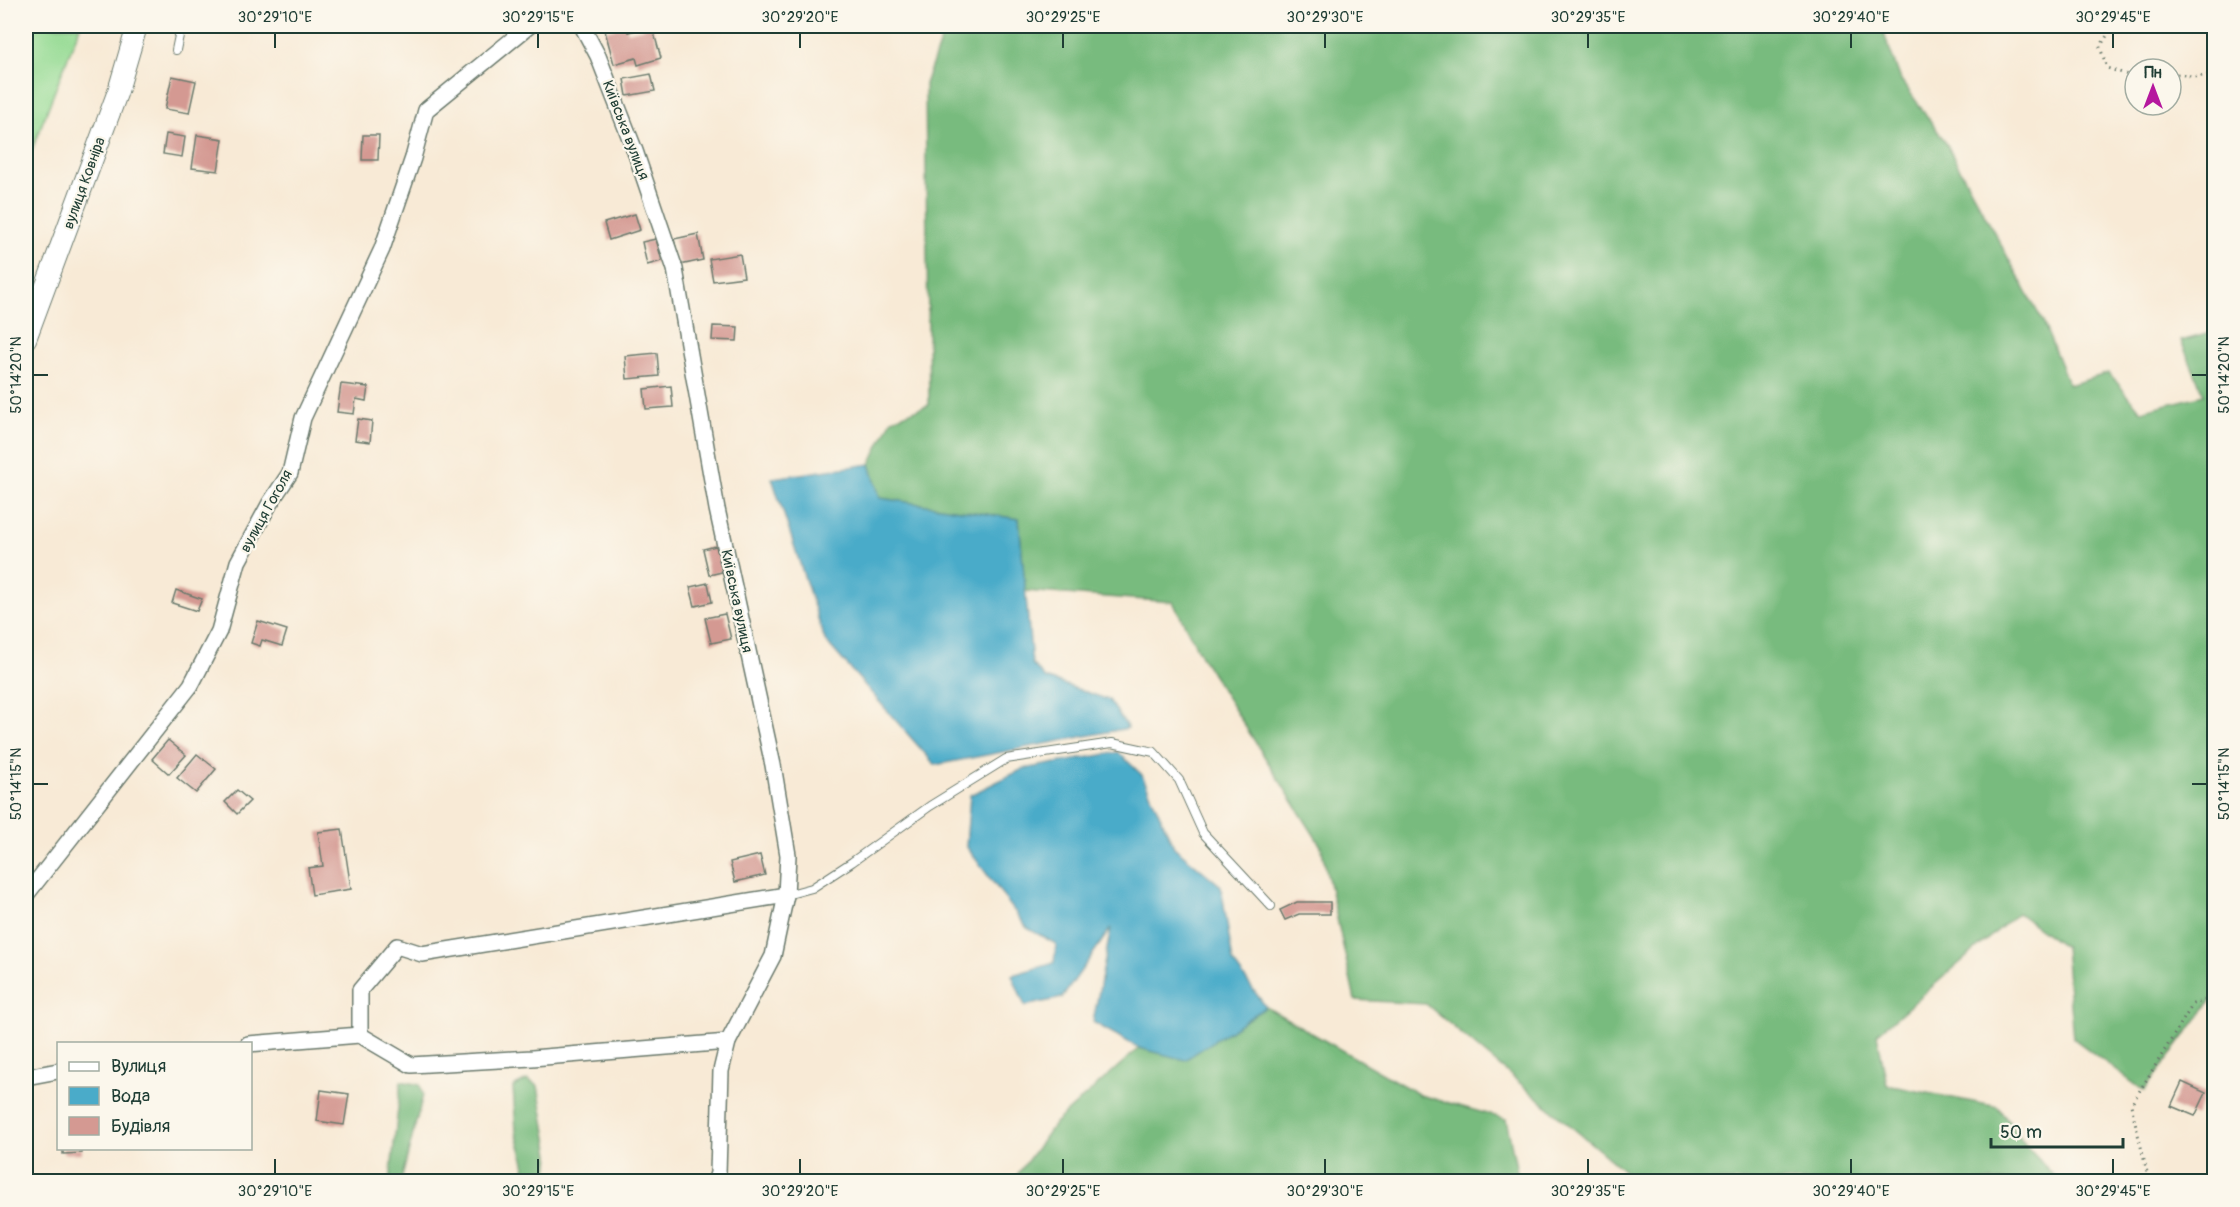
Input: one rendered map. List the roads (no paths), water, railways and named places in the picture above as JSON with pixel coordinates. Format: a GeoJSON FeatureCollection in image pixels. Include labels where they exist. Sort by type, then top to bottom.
{"type":"FeatureCollection","features":[{"type":"Feature","properties":{"kind":"street","name":"вулиця Ковніра"},"geometry":{"type":"LineString","coordinates":[[26,339],[118,91],[137,26]]}},
{"type":"Feature","properties":{"kind":"street","name":"вулиця Гоголя"},"geometry":{"type":"LineString","coordinates":[[26,895],[191,685],[219,631],[238,562],[270,503],[290,473],[303,418],[382,249],[413,158],[426,110],[529,26]]}},
{"type":"Feature","properties":{"kind":"street","name":"Київська вулиця"},"geometry":{"type":"LineString","coordinates":[[582,26],[598,56],[635,151],[675,269],[717,509],[773,765],[788,855],[786,895],[772,956],[729,1042],[722,1071],[718,1173],[715,1182]]}},
{"type":"Feature","properties":{"kind":"street"},"geometry":{"type":"LineString","coordinates":[[360,1035],[360,990],[397,946],[422,954],[786,895]]}},
{"type":"Feature","properties":{"kind":"street"},"geometry":{"type":"LineString","coordinates":[[252,1044],[360,1035],[411,1065],[729,1042]]}},
{"type":"Feature","properties":{"kind":"street"},"geometry":{"type":"LineString","coordinates":[[26,1077],[57,1071]]}},
{"type":"Feature","properties":{"kind":"lane"},"geometry":{"type":"LineString","coordinates":[[176,50],[181,26]]}},
{"type":"Feature","properties":{"kind":"lane"},"geometry":{"type":"LineString","coordinates":[[786,895],[812,888],[930,806],[1006,759],[1112,743],[1154,752],[1179,780],[1203,833],[1270,906]]}},
{"type":"Feature","properties":{"kind":"water"},"geometry":{"type":"Polygon","coordinates":[[[870,464],[880,498],[1019,519],[1032,664],[1045,678],[1109,700],[1128,728],[935,765],[825,640],[772,478],[870,464]]]}},
{"type":"Feature","properties":{"kind":"water"},"geometry":{"type":"Polygon","coordinates":[[[1118,752],[1142,775],[1174,847],[1221,886],[1233,962],[1266,1007],[1185,1060],[1139,1048],[1093,1022],[1111,928],[1062,998],[1025,1006],[1012,975],[1054,963],[1056,944],[1027,928],[966,846],[970,795],[1023,769],[1118,752]]]}}]}
